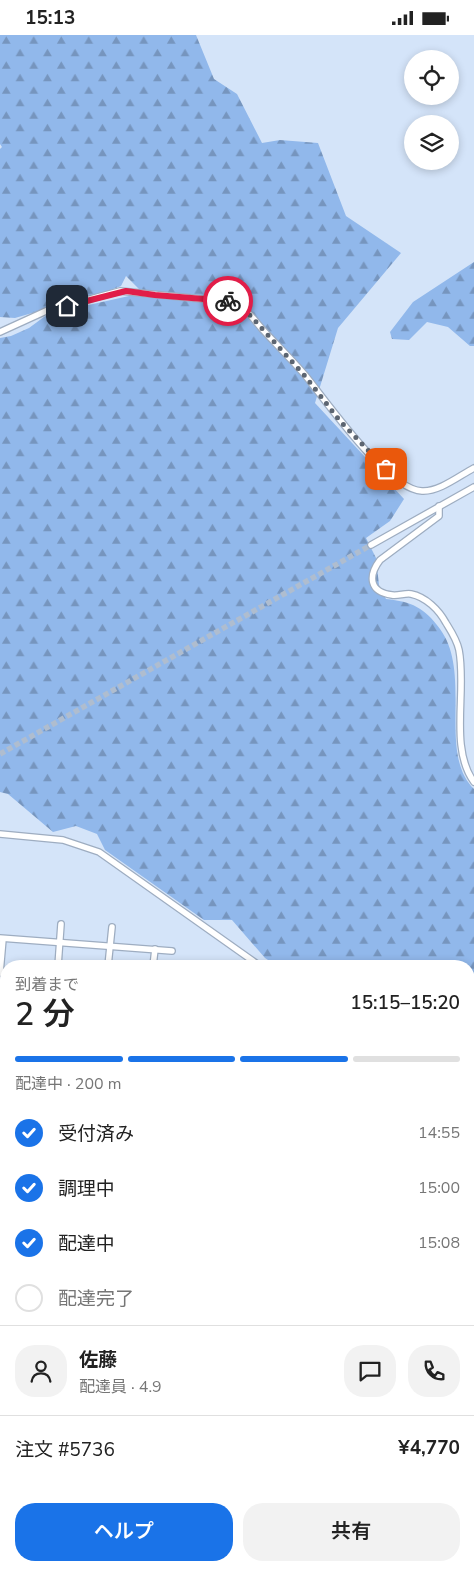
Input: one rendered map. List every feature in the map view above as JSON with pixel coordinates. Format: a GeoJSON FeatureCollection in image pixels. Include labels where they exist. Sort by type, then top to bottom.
{"type":"FeatureCollection","features":[{"type":"Feature","properties":{"kind":"street"},"geometry":{"type":"LineString","coordinates":[[0,332],[46,311],[120,291],[233,301],[243,308],[274,340],[340,421],[398,482],[411,489],[427,491],[474,468]]}},
{"type":"Feature","properties":{"kind":"street"},"geometry":{"type":"LineString","coordinates":[[370,545],[474,487]]}},
{"type":"Feature","properties":{"kind":"street"},"geometry":{"type":"LineString","coordinates":[[439,506],[439,516],[380,560],[373,569],[372,576],[375,586],[381,593],[393,596],[411,594],[423,599],[441,615],[452,633],[461,661],[464,765],[474,782]]}},
{"type":"Feature","properties":{"kind":"street"},"geometry":{"type":"LineString","coordinates":[[0,834],[63,840],[99,852],[252,960]]}},
{"type":"Feature","properties":{"kind":"street"},"geometry":{"type":"LineString","coordinates":[[58,960],[61,924]]}},
{"type":"Feature","properties":{"kind":"street"},"geometry":{"type":"LineString","coordinates":[[109,960],[112,927]]}},
{"type":"Feature","properties":{"kind":"street"},"geometry":{"type":"LineString","coordinates":[[1,960],[2,939],[60,941],[172,951]]}},
{"type":"Feature","properties":{"kind":"street"},"geometry":{"type":"LineString","coordinates":[[154,960],[155,949]]}},
{"type":"Feature","properties":{"kind":"green space"},"geometry":{"type":"Polygon","coordinates":[[[0,35],[196,35],[214,79],[237,94],[262,143],[280,140],[318,143],[346,216],[401,253],[338,328],[315,403],[404,499],[390,521],[366,538],[376,558],[379,585],[386,599],[410,604],[423,611],[440,629],[449,647],[454,668],[456,690],[458,755],[463,774],[474,789],[474,960],[268,960],[232,920],[204,920],[105,850],[97,834],[76,826],[53,832],[8,794],[0,792],[0,338],[11,336],[29,328],[48,314],[129,296],[143,296],[141,291],[126,276],[121,286],[108,291],[15,318],[0,317],[0,149],[2,147],[0,144],[0,35]]]}},
{"type":"Feature","properties":{"kind":"green space"},"geometry":{"type":"Polygon","coordinates":[[[474,262],[474,346],[470,346],[448,327],[427,322],[409,340],[392,339],[390,332],[413,302],[474,262]]]}},
{"type":"Feature","properties":{"kind":"tunnel"},"geometry":{"type":"LineString","coordinates":[[0,754],[371,545]]}},
{"type":"Feature","properties":{"kind":"way so far"},"geometry":{"type":"LineString","coordinates":[[228,301],[239,304],[274,340],[340,421],[386,469]]}},
{"type":"Feature","properties":{"kind":"route"},"geometry":{"type":"LineString","coordinates":[[67,306],[120,291],[168,297],[228,301]]}}]}
